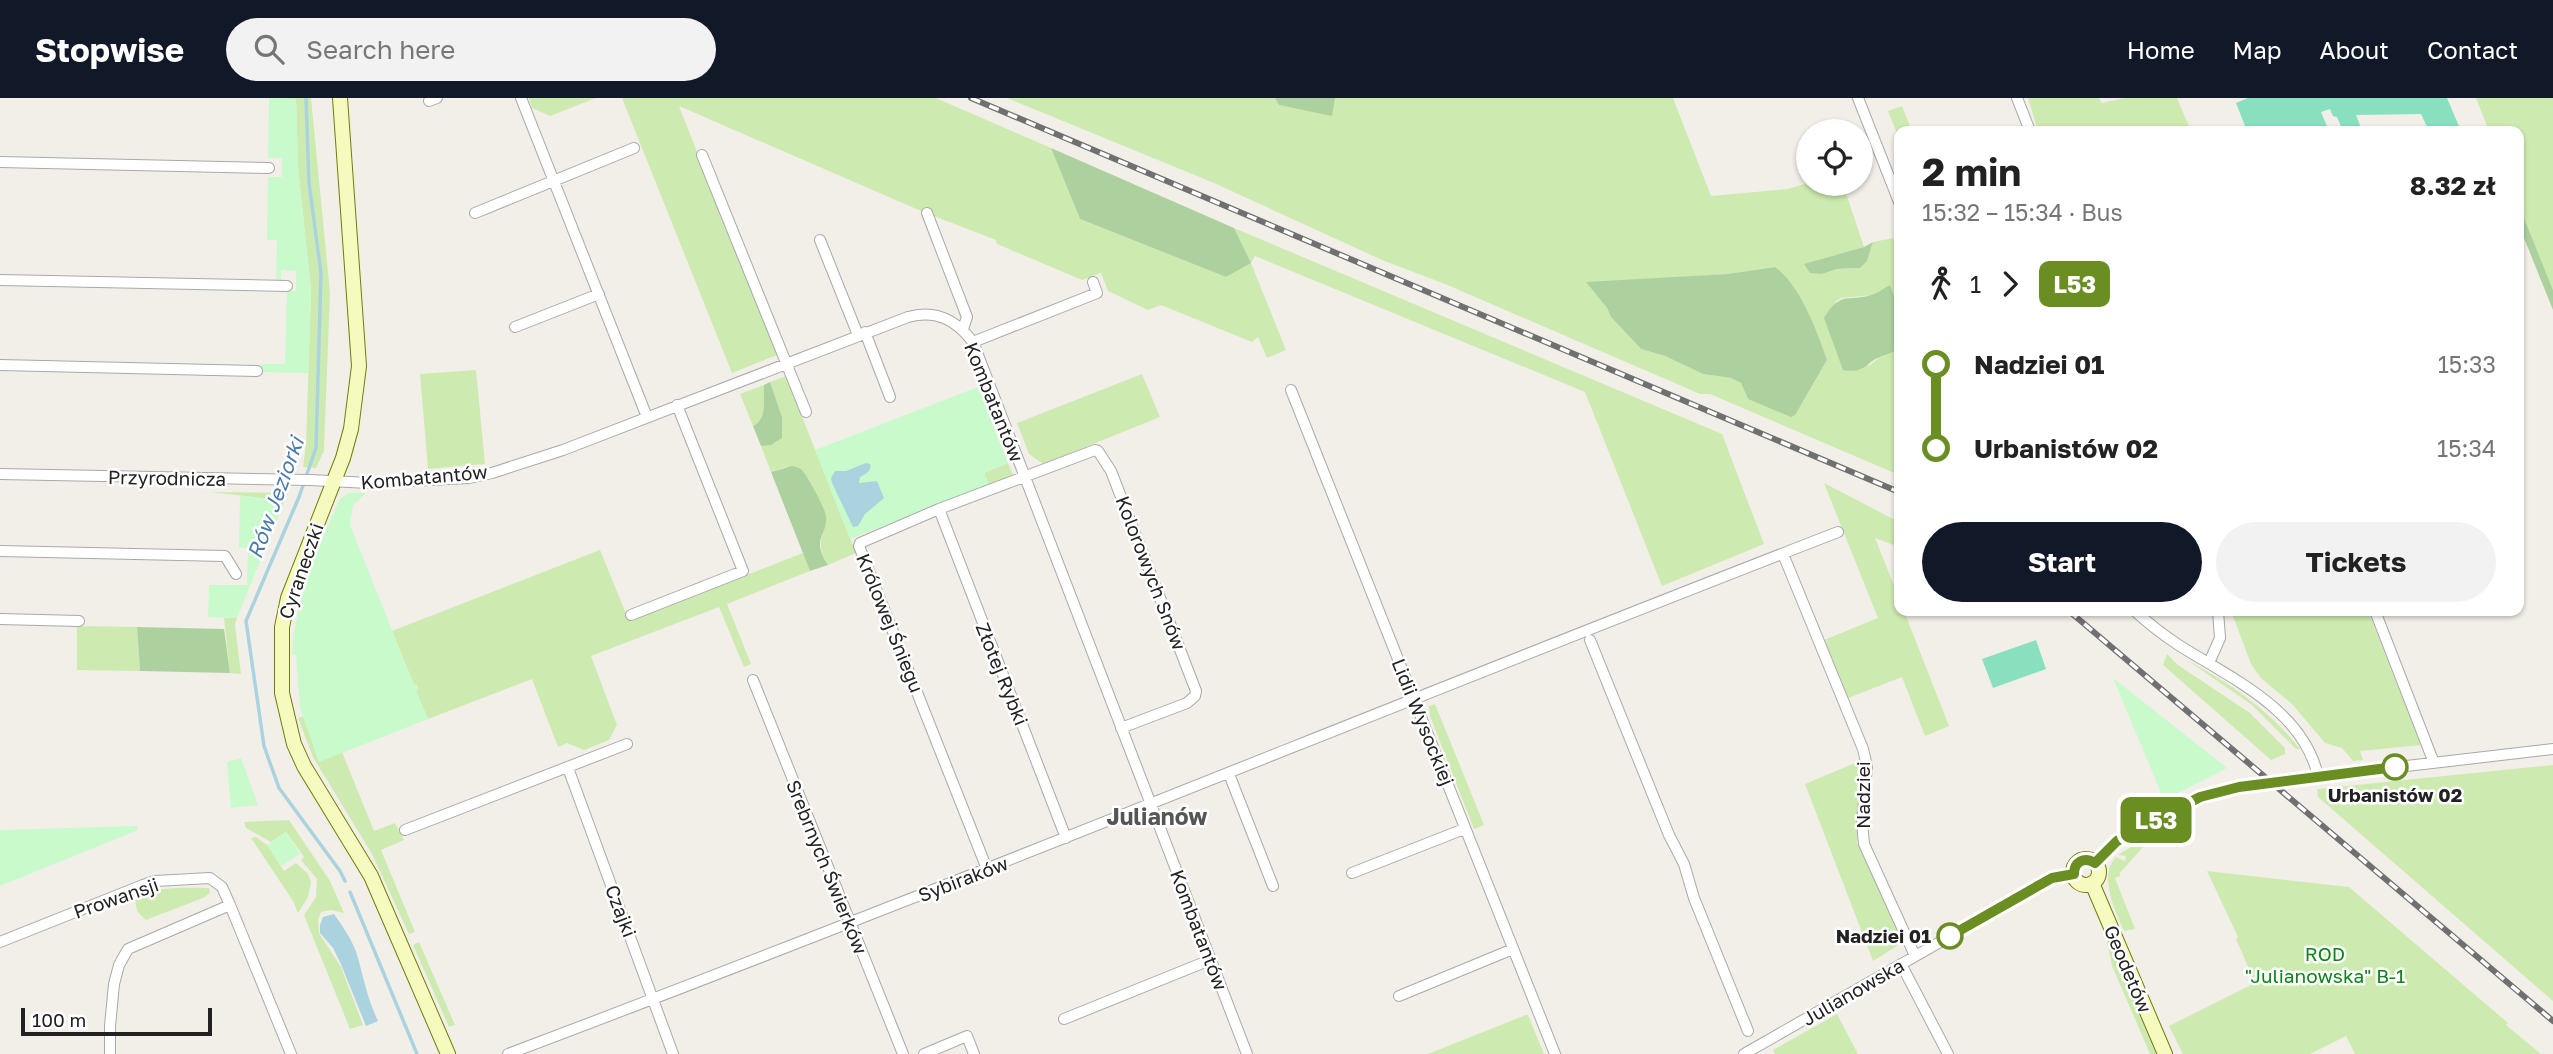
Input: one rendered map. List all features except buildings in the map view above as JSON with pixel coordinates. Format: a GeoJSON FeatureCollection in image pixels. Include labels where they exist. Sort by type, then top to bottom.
{"type":"FeatureCollection","features":[{"type":"Feature","properties":{"kind":"street","name":"Cyraneczki"},"geometry":{"type":"LineString","coordinates":[[340,98],[359,366],[351,429],[334,482],[288,598],[282,627],[280,670],[286,716],[304,766],[371,876],[447,1054]]}},
{"type":"Feature","properties":{"kind":"street"},"geometry":{"type":"LineString","coordinates":[[521,98],[647,417]]}},
{"type":"Feature","properties":{"kind":"street"},"geometry":{"type":"LineString","coordinates":[[1858,98],[1894,189]]}},
{"type":"Feature","properties":{"kind":"street"},"geometry":{"type":"LineString","coordinates":[[2017,98],[2028,126]]}},
{"type":"Feature","properties":{"kind":"street"},"geometry":{"type":"LineString","coordinates":[[475,212],[634,148]]}},
{"type":"Feature","properties":{"kind":"street"},"geometry":{"type":"LineString","coordinates":[[702,155],[806,412]]}},
{"type":"Feature","properties":{"kind":"street"},"geometry":{"type":"LineString","coordinates":[[0,162],[269,168]]}},
{"type":"Feature","properties":{"kind":"street"},"geometry":{"type":"LineString","coordinates":[[927,213],[967,317],[963,330]]}},
{"type":"Feature","properties":{"kind":"street"},"geometry":{"type":"LineString","coordinates":[[820,240],[890,397]]}},
{"type":"Feature","properties":{"kind":"street"},"geometry":{"type":"LineString","coordinates":[[0,280],[287,286]]}},
{"type":"Feature","properties":{"kind":"street"},"geometry":{"type":"LineString","coordinates":[[973,342],[1097,293],[1093,282]]}},
{"type":"Feature","properties":{"kind":"street"},"geometry":{"type":"LineString","coordinates":[[515,327],[599,294]]}},
{"type":"Feature","properties":{"kind":"street","name":"Kombatantów"},"geometry":{"type":"LineString","coordinates":[[334,482],[369,484],[469,478],[492,473],[563,450],[917,314],[940,316],[963,330],[973,342],[1247,1054]]}},
{"type":"Feature","properties":{"kind":"street"},"geometry":{"type":"LineString","coordinates":[[0,365],[257,371]]}},
{"type":"Feature","properties":{"kind":"street","name":"Lidii Wysockiej"},"geometry":{"type":"LineString","coordinates":[[1291,390],[1555,1054]]}},
{"type":"Feature","properties":{"kind":"street"},"geometry":{"type":"LineString","coordinates":[[631,615],[743,571],[677,405]]}},
{"type":"Feature","properties":{"kind":"street","name":"Kolorowych Snów"},"geometry":{"type":"LineString","coordinates":[[1024,476],[1095,450],[1101,455],[1111,471],[1193,682],[1196,691],[1190,701],[1121,728]]}},
{"type":"Feature","properties":{"kind":"street","name":"Przyrodnicza"},"geometry":{"type":"LineString","coordinates":[[0,474],[334,482]]}},
{"type":"Feature","properties":{"kind":"street","name":"Królowej Śniegu"},"geometry":{"type":"LineString","coordinates":[[987,869],[859,546],[864,539],[1024,476]]}},
{"type":"Feature","properties":{"kind":"street","name":"Złotej Rybki"},"geometry":{"type":"LineString","coordinates":[[939,509],[1066,838]]}},
{"type":"Feature","properties":{"kind":"street"},"geometry":{"type":"LineString","coordinates":[[1415,698],[1838,532]]}},
{"type":"Feature","properties":{"kind":"street"},"geometry":{"type":"LineString","coordinates":[[0,551],[225,556],[236,574]]}},
{"type":"Feature","properties":{"kind":"street","name":"Nadziei"},"geometry":{"type":"LineString","coordinates":[[1783,554],[1863,749],[1867,766],[1862,823],[1864,845],[1915,956]]}},
{"type":"Feature","properties":{"kind":"street"},"geometry":{"type":"LineString","coordinates":[[2141,616],[2160,632],[2255,692],[2288,723],[2307,746],[2318,776]]}},
{"type":"Feature","properties":{"kind":"street"},"geometry":{"type":"LineString","coordinates":[[2209,663],[2220,638],[2218,616]]}},
{"type":"Feature","properties":{"kind":"street"},"geometry":{"type":"LineString","coordinates":[[2377,616],[2434,763]]}},
{"type":"Feature","properties":{"kind":"street"},"geometry":{"type":"LineString","coordinates":[[0,619],[79,621]]}},
{"type":"Feature","properties":{"kind":"street"},"geometry":{"type":"LineString","coordinates":[[1590,640],[1669,835],[1684,864],[1694,898],[1748,1031]]}},
{"type":"Feature","properties":{"kind":"street","name":"Srebrnych Świerków"},"geometry":{"type":"LineString","coordinates":[[752,680],[903,1054]]}},
{"type":"Feature","properties":{"kind":"street","name":"Sybiraków"},"geometry":{"type":"LineString","coordinates":[[508,1054],[850,923],[1415,698]]}},
{"type":"Feature","properties":{"kind":"street"},"geometry":{"type":"LineString","coordinates":[[405,830],[627,744]]}},
{"type":"Feature","properties":{"kind":"street"},"geometry":{"type":"LineString","coordinates":[[2095,863],[2117,841],[2200,797],[2239,787],[2553,748]]}},
{"type":"Feature","properties":{"kind":"street","name":"Czajki"},"geometry":{"type":"LineString","coordinates":[[568,768],[673,1054]]}},
{"type":"Feature","properties":{"kind":"street"},"geometry":{"type":"LineString","coordinates":[[1229,774],[1273,886]]}},
{"type":"Feature","properties":{"kind":"street"},"geometry":{"type":"LineString","coordinates":[[1352,873],[1464,829]]}},
{"type":"Feature","properties":{"kind":"street"},"geometry":{"type":"LineString","coordinates":[[2088,859],[2095,863],[2099,874],[2092,883],[2080,883],[2074,874],[2075,867],[2080,861],[2088,859]]}},
{"type":"Feature","properties":{"kind":"street","name":"Julianowska"},"geometry":{"type":"LineString","coordinates":[[1744,1054],[2052,878],[2074,874]]}},
{"type":"Feature","properties":{"kind":"street","name":"Prowansji"},"geometry":{"type":"LineString","coordinates":[[0,942],[155,881],[210,878],[222,887],[291,1054]]}},
{"type":"Feature","properties":{"kind":"street","name":"Geodetów"},"geometry":{"type":"LineString","coordinates":[[2092,883],[2165,1054]]}},
{"type":"Feature","properties":{"kind":"street"},"geometry":{"type":"LineString","coordinates":[[110,1054],[114,984],[119,965],[128,948],[230,905]]}},
{"type":"Feature","properties":{"kind":"street"},"geometry":{"type":"LineString","coordinates":[[1399,996],[1513,949]]}},
{"type":"Feature","properties":{"kind":"street"},"geometry":{"type":"LineString","coordinates":[[1064,1019],[1210,960]]}},
{"type":"Feature","properties":{"kind":"street"},"geometry":{"type":"LineString","coordinates":[[1901,964],[1948,1054]]}},
{"type":"Feature","properties":{"kind":"street"},"geometry":{"type":"LineString","coordinates":[[928,1053],[967,1036],[974,1054]]}},
{"type":"Feature","properties":{"kind":"green space"},"geometry":{"type":"Polygon","coordinates":[[[269,98],[296,99],[298,167],[311,291],[308,373],[261,372],[261,364],[285,364],[287,291],[296,291],[296,271],[281,270],[281,280],[276,279],[277,240],[267,240],[268,177],[282,177],[282,158],[268,158],[269,98]]]}},
{"type":"Feature","properties":{"kind":"green space"},"geometry":{"type":"Polygon","coordinates":[[[270,98],[311,98],[330,293],[324,451],[316,468],[303,467],[311,291],[298,167],[296,99],[270,98]]]}},
{"type":"Feature","properties":{"kind":"green space"},"geometry":{"type":"Polygon","coordinates":[[[529,98],[596,98],[550,116],[532,108],[529,98]]]}},
{"type":"Feature","properties":{"kind":"green space"},"geometry":{"type":"Polygon","coordinates":[[[622,98],[936,98],[1051,148],[1080,219],[1226,277],[1250,263],[1234,228],[1722,434],[1764,544],[1662,586],[1585,392],[1255,256],[1251,263],[1286,350],[1267,358],[1258,337],[1252,342],[1161,305],[1148,310],[1108,291],[1101,273],[1082,280],[997,244],[996,240],[921,211],[679,106],[777,355],[732,373],[622,98]]]}},
{"type":"Feature","properties":{"kind":"green space"},"geometry":{"type":"Polygon","coordinates":[[[1007,98],[1275,98],[1279,105],[1332,115],[1335,98],[1673,98],[1711,196],[1796,187],[1796,196],[1847,196],[1864,247],[1839,255],[1822,274],[1837,269],[1852,269],[1867,261],[1873,242],[1893,238],[1894,296],[1890,285],[1874,295],[1841,298],[1835,302],[1869,366],[1881,356],[1894,351],[1894,473],[1710,394],[1700,394],[1445,284],[1382,260],[1214,183],[1007,98]],[[1775,267],[1727,274],[1587,283],[1611,317],[1641,349],[1665,356],[1703,374],[1731,378],[1741,383],[1748,399],[1806,396],[1827,360],[1795,289],[1775,267]]]}},
{"type":"Feature","properties":{"kind":"green space"},"geometry":{"type":"Polygon","coordinates":[[[1275,98],[1335,99],[1332,116],[1279,105],[1275,98]]]}},
{"type":"Feature","properties":{"kind":"green space"},"geometry":{"type":"Polygon","coordinates":[[[2028,98],[2099,98],[2102,103],[2124,98],[2177,98],[2189,126],[2036,126],[2028,98]]]}},
{"type":"Feature","properties":{"kind":"green space"},"geometry":{"type":"Polygon","coordinates":[[[2248,98],[2447,98],[2459,126],[2427,126],[2421,114],[2356,115],[2360,126],[2341,126],[2330,109],[2321,112],[2327,126],[2245,126],[2236,103],[2248,98]]]}},
{"type":"Feature","properties":{"kind":"green space"},"geometry":{"type":"Polygon","coordinates":[[[2476,98],[2553,98],[2553,290],[2524,218],[2524,126],[2487,126],[2476,98]]]}},
{"type":"Feature","properties":{"kind":"green space"},"geometry":{"type":"Polygon","coordinates":[[[1902,106],[1910,126],[1894,126],[1888,111],[1902,106]]]}},
{"type":"Feature","properties":{"kind":"green space"},"geometry":{"type":"Polygon","coordinates":[[[1051,148],[1234,228],[1251,263],[1226,277],[1080,219],[1051,148]]]}},
{"type":"Feature","properties":{"kind":"green space"},"geometry":{"type":"Polygon","coordinates":[[[2524,218],[2553,290],[2553,310],[2524,238],[2524,218]]]}},
{"type":"Feature","properties":{"kind":"green space"},"geometry":{"type":"Polygon","coordinates":[[[1873,242],[1867,261],[1860,268],[1837,269],[1822,274],[1810,273],[1804,264],[1864,247],[1873,242]]]}},
{"type":"Feature","properties":{"kind":"green space"},"geometry":{"type":"Polygon","coordinates":[[[1775,267],[1800,297],[1827,360],[1795,415],[1791,417],[1748,399],[1741,383],[1731,378],[1703,374],[1665,356],[1641,349],[1611,317],[1586,282],[1727,274],[1775,267]]]}},
{"type":"Feature","properties":{"kind":"green space"},"geometry":{"type":"Polygon","coordinates":[[[1890,285],[1894,296],[1894,351],[1861,369],[1843,370],[1824,318],[1841,300],[1874,294],[1890,285]]]}},
{"type":"Feature","properties":{"kind":"green space"},"geometry":{"type":"Polygon","coordinates":[[[476,370],[485,464],[428,469],[420,374],[476,370]]]}},
{"type":"Feature","properties":{"kind":"green space"},"geometry":{"type":"Polygon","coordinates":[[[1142,374],[1160,417],[1043,464],[1029,454],[1017,423],[1142,374]]]}},
{"type":"Feature","properties":{"kind":"green space"},"geometry":{"type":"Polygon","coordinates":[[[786,376],[856,553],[828,565],[821,548],[826,518],[803,471],[786,467],[771,472],[761,446],[777,442],[782,417],[770,382],[786,376]]]}},
{"type":"Feature","properties":{"kind":"green space"},"geometry":{"type":"Polygon","coordinates":[[[770,382],[782,417],[782,438],[771,445],[761,446],[753,426],[763,414],[764,385],[770,382]]]}},
{"type":"Feature","properties":{"kind":"green space"},"geometry":{"type":"Polygon","coordinates":[[[764,385],[763,414],[753,426],[740,394],[764,385]]]}},
{"type":"Feature","properties":{"kind":"green space"},"geometry":{"type":"Polygon","coordinates":[[[978,387],[1008,463],[984,473],[989,485],[850,539],[815,450],[978,387]]]}},
{"type":"Feature","properties":{"kind":"green space"},"geometry":{"type":"Polygon","coordinates":[[[1008,463],[1013,475],[989,485],[984,473],[1008,463]]]}},
{"type":"Feature","properties":{"kind":"green space"},"geometry":{"type":"Polygon","coordinates":[[[792,466],[800,468],[805,474],[826,516],[820,548],[828,565],[810,571],[771,472],[792,466]]]}},
{"type":"Feature","properties":{"kind":"green space"},"geometry":{"type":"Polygon","coordinates":[[[1824,483],[1894,519],[1894,545],[1875,538],[1894,586],[1894,616],[1906,616],[1949,726],[1925,736],[1902,677],[1848,698],[1824,640],[1878,618],[1824,483]]]}},
{"type":"Feature","properties":{"kind":"green space"},"geometry":{"type":"Polygon","coordinates":[[[210,492],[288,493],[281,509],[270,499],[210,492]]]}},
{"type":"Feature","properties":{"kind":"green space"},"geometry":{"type":"Polygon","coordinates":[[[349,493],[366,493],[353,505],[350,525],[428,719],[319,762],[300,708],[296,655],[292,654],[294,634],[302,595],[315,558],[338,503],[349,493]]]}},
{"type":"Feature","properties":{"kind":"green space"},"geometry":{"type":"Polygon","coordinates":[[[240,496],[270,499],[281,509],[237,618],[208,617],[209,585],[247,585],[248,548],[239,548],[240,496]]]}},
{"type":"Feature","properties":{"kind":"green space"},"geometry":{"type":"Polygon","coordinates":[[[600,550],[629,621],[803,553],[810,571],[727,604],[751,664],[744,667],[719,607],[591,656],[617,725],[609,740],[584,750],[567,743],[558,747],[532,679],[428,719],[415,690],[418,689],[417,685],[414,685],[392,631],[600,550]]]}},
{"type":"Feature","properties":{"kind":"green space"},"geometry":{"type":"Polygon","coordinates":[[[2233,616],[2370,616],[2421,745],[2360,751],[2363,760],[2353,761],[2342,748],[2325,743],[2293,705],[2261,678],[2251,664],[2233,616]]]}},
{"type":"Feature","properties":{"kind":"green space"},"geometry":{"type":"Polygon","coordinates":[[[224,618],[237,618],[235,625],[241,674],[230,673],[224,618]]]}},
{"type":"Feature","properties":{"kind":"green space"},"geometry":{"type":"Polygon","coordinates":[[[77,626],[137,627],[140,671],[77,670],[77,626]]]}},
{"type":"Feature","properties":{"kind":"green space"},"geometry":{"type":"Polygon","coordinates":[[[137,627],[224,629],[230,673],[140,671],[137,627]]]}},
{"type":"Feature","properties":{"kind":"green space"},"geometry":{"type":"Polygon","coordinates":[[[2036,640],[2046,669],[1993,688],[1982,659],[2036,640]]]}},
{"type":"Feature","properties":{"kind":"green space"},"geometry":{"type":"Polygon","coordinates":[[[2167,654],[2178,665],[2250,713],[2285,748],[2285,754],[2271,760],[2163,665],[2167,654]]]}},
{"type":"Feature","properties":{"kind":"green space"},"geometry":{"type":"Polygon","coordinates":[[[2187,660],[2248,698],[2300,749],[2296,749],[2252,705],[2187,660]]]}},
{"type":"Feature","properties":{"kind":"green space"},"geometry":{"type":"Polygon","coordinates":[[[2113,678],[2227,768],[2164,800],[2113,678]]]}},
{"type":"Feature","properties":{"kind":"green space"},"geometry":{"type":"Polygon","coordinates":[[[1435,704],[1484,825],[1474,829],[1430,716],[1429,706],[1435,704]]]}},
{"type":"Feature","properties":{"kind":"green space"},"geometry":{"type":"Polygon","coordinates":[[[304,716],[319,761],[342,752],[374,831],[395,823],[404,840],[381,850],[415,932],[409,934],[372,854],[313,757],[298,718],[304,716]]]}},
{"type":"Feature","properties":{"kind":"green space"},"geometry":{"type":"Polygon","coordinates":[[[241,758],[258,805],[231,808],[227,762],[241,758]]]}},
{"type":"Feature","properties":{"kind":"green space"},"geometry":{"type":"Polygon","coordinates":[[[1860,761],[1857,843],[1905,941],[1873,961],[1805,784],[1860,761]]]}},
{"type":"Feature","properties":{"kind":"green space"},"geometry":{"type":"Polygon","coordinates":[[[2553,765],[2553,1001],[2318,797],[2317,789],[2553,765]]]}},
{"type":"Feature","properties":{"kind":"green space"},"geometry":{"type":"Polygon","coordinates":[[[289,820],[330,881],[344,913],[331,910],[321,912],[318,920],[319,933],[341,967],[363,1025],[350,1029],[304,915],[316,897],[317,879],[301,860],[304,857],[286,832],[271,842],[246,828],[244,822],[289,820]]]}},
{"type":"Feature","properties":{"kind":"green space"},"geometry":{"type":"Polygon","coordinates":[[[137,826],[138,830],[0,886],[0,830],[137,826]]]}},
{"type":"Feature","properties":{"kind":"green space"},"geometry":{"type":"Polygon","coordinates":[[[286,832],[300,854],[281,866],[267,845],[286,832]]]}},
{"type":"Feature","properties":{"kind":"green space"},"geometry":{"type":"Polygon","coordinates":[[[2148,836],[2149,840],[2120,876],[2115,878],[2135,929],[2124,931],[2110,893],[2108,873],[2116,857],[2125,861],[2126,856],[2118,855],[2148,836]]]}},
{"type":"Feature","properties":{"kind":"green space"},"geometry":{"type":"Polygon","coordinates":[[[256,837],[267,845],[284,871],[296,863],[308,874],[311,882],[308,897],[298,913],[293,901],[251,838],[256,837]]]}},
{"type":"Feature","properties":{"kind":"green space","name":"ROD \"Julianowska\" B-1"},"geometry":{"type":"Polygon","coordinates":[[[2207,871],[2349,887],[2541,1054],[2355,1054],[2346,1036],[2310,1054],[2183,1054],[2169,1026],[2255,983],[2236,939],[2238,937],[2207,871]]]}},
{"type":"Feature","properties":{"kind":"green space"},"geometry":{"type":"Polygon","coordinates":[[[170,888],[209,888],[210,893],[203,898],[146,920],[137,911],[135,900],[151,892],[170,888]]]}},
{"type":"Feature","properties":{"kind":"green space"},"geometry":{"type":"Polygon","coordinates":[[[419,942],[455,1025],[449,1027],[413,945],[419,942]]]}},
{"type":"Feature","properties":{"kind":"green space"},"geometry":{"type":"Polygon","coordinates":[[[2107,942],[2111,942],[2159,1054],[2150,1054],[2112,966],[2107,942]]]}},
{"type":"Feature","properties":{"kind":"green space"},"geometry":{"type":"Polygon","coordinates":[[[1837,1014],[1858,1054],[1775,1054],[1773,1050],[1837,1014]]]}},
{"type":"Feature","properties":{"kind":"green space"},"geometry":{"type":"Polygon","coordinates":[[[1526,1015],[1544,1054],[1428,1054],[1526,1015]]]}},
{"type":"Feature","properties":{"kind":"water"},"geometry":{"type":"Polygon","coordinates":[[[870,464],[870,469],[860,477],[859,483],[877,481],[884,498],[865,514],[858,526],[853,527],[831,478],[835,471],[846,471],[870,464]]]}},
{"type":"Feature","properties":{"kind":"water"},"geometry":{"type":"Polygon","coordinates":[[[334,914],[354,946],[378,1021],[366,1026],[340,962],[333,948],[320,933],[323,917],[334,914]]]}},
{"type":"Feature","properties":{"kind":"waterway","name":"Rów Jeziorki"},"geometry":{"type":"LineString","coordinates":[[306,98],[309,183],[321,273],[316,448],[299,497],[246,621],[264,746],[279,788],[345,881]]}},
{"type":"Feature","properties":{"kind":"waterway","name":"Rów Jeziorki"},"geometry":{"type":"LineString","coordinates":[[350,892],[417,1054]]}},
{"type":"Feature","properties":{"kind":"railway"},"geometry":{"type":"LineString","coordinates":[[971,98],[1894,490]]}},
{"type":"Feature","properties":{"kind":"railway"},"geometry":{"type":"LineString","coordinates":[[2075,616],[2553,1021]]}},
{"type":"Feature","properties":{"kind":"bus line","name":"L53"},"geometry":{"type":"LineString","coordinates":[[1950,936],[2052,878],[2074,874],[2080,861],[2088,859],[2095,863],[2117,841],[2200,797],[2239,787],[2395,767]]}},
{"type":"Feature","properties":{"kind":"place","name":"Urbanistów 02"},"geometry":{"type":"Point","coordinates":[2395,767]}},
{"type":"Feature","properties":{"kind":"place","name":"Nadziei 01"},"geometry":{"type":"Point","coordinates":[1950,936]}},
{"type":"Feature","properties":{"kind":"district","name":"Julianów"},"geometry":{"type":"Point","coordinates":[1157,817]}}]}
